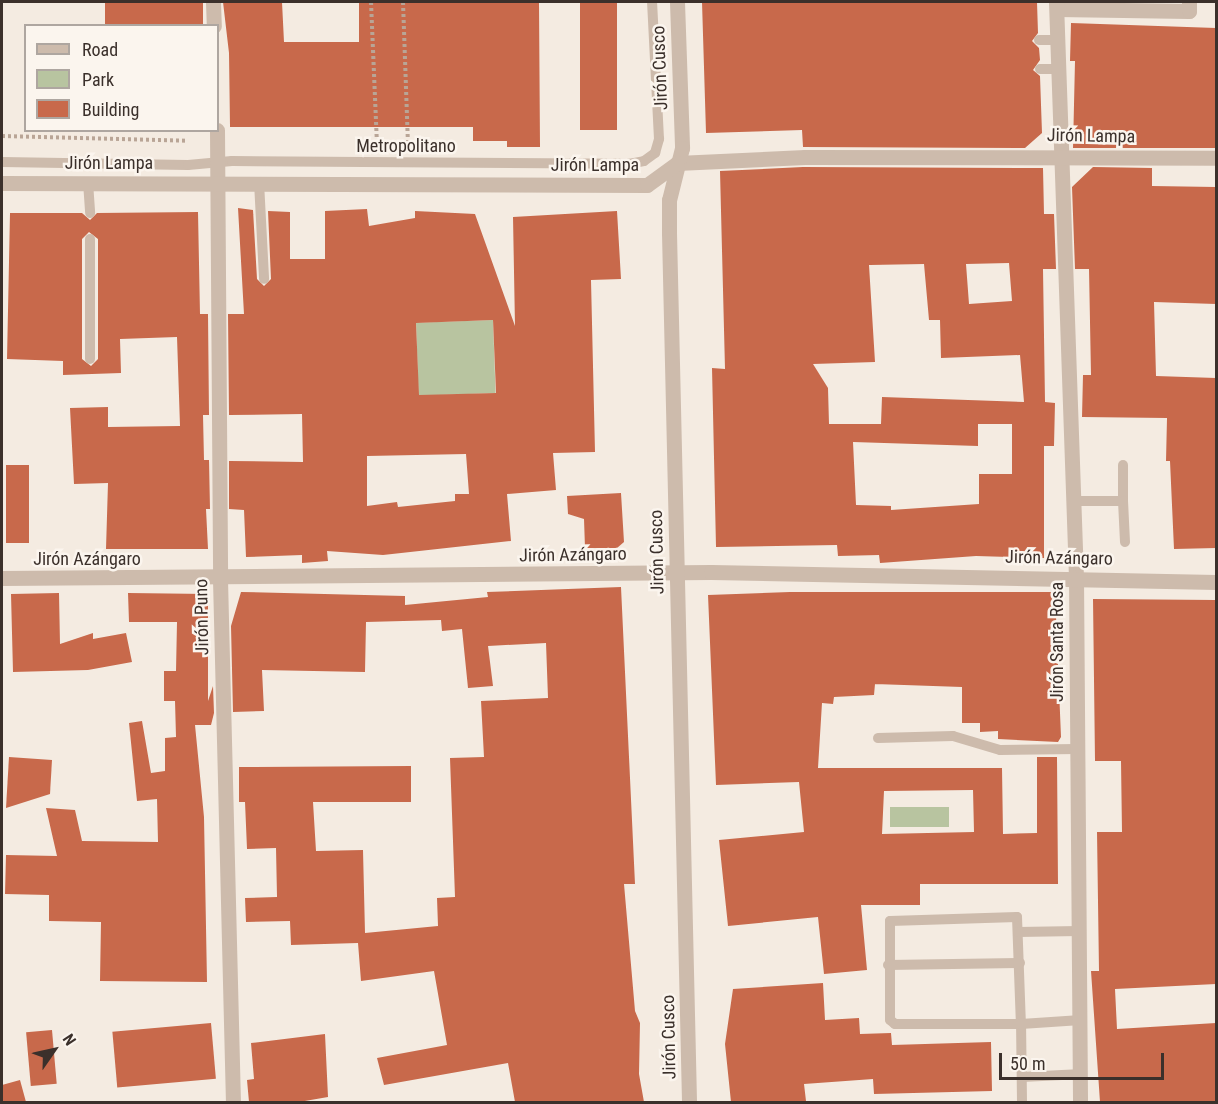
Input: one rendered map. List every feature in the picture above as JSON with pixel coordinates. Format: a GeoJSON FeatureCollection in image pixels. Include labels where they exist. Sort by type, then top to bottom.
{"type":"FeatureCollection","features":[{"type":"Feature","properties":{"kind":"street"},"geometry":{"type":"LineString","coordinates":[[213,2],[214,24]]}},
{"type":"Feature","properties":{"kind":"street","name":"Jirón Cusco"},"geometry":{"type":"LineString","coordinates":[[677,2],[682,148],[669,200],[669,233],[689,1102]]}},
{"type":"Feature","properties":{"kind":"street"},"geometry":{"type":"LineString","coordinates":[[1057,5],[1189,11],[1189,2]]}},
{"type":"Feature","properties":{"kind":"street","name":"Jirón Santa Rosa"},"geometry":{"type":"LineString","coordinates":[[1057,5],[1076,577],[1082,1074],[1080,1102]]}},
{"type":"Feature","properties":{"kind":"street","name":"Jirón Puno"},"geometry":{"type":"LineString","coordinates":[[217,132],[220,579],[232,1102]]}},
{"type":"Feature","properties":{"kind":"street","name":"Jirón Lampa"},"geometry":{"type":"LineString","coordinates":[[2,183],[647,185],[677,163],[897,150],[1216,158]]}},
{"type":"Feature","properties":{"kind":"street","name":"Jirón Azángaro"},"geometry":{"type":"LineString","coordinates":[[2,578],[220,579],[677,573],[1076,577],[1216,582]]}},
{"type":"Feature","properties":{"kind":"lane","name":"Metropolitano"},"geometry":{"type":"LineString","coordinates":[[2,162],[629,164],[650,159],[659,139],[652,2]]}},
{"type":"Feature","properties":{"kind":"lane"},"geometry":{"type":"LineString","coordinates":[[1039,40],[1058,40]]}},
{"type":"Feature","properties":{"kind":"lane"},"geometry":{"type":"LineString","coordinates":[[1040,69],[1059,69]]}},
{"type":"Feature","properties":{"kind":"lane"},"geometry":{"type":"LineString","coordinates":[[88,182],[90,213]]}},
{"type":"Feature","properties":{"kind":"lane"},"geometry":{"type":"LineString","coordinates":[[259,182],[264,279]]}},
{"type":"Feature","properties":{"kind":"lane"},"geometry":{"type":"LineString","coordinates":[[90,239],[90,359]]}},
{"type":"Feature","properties":{"kind":"lane"},"geometry":{"type":"LineString","coordinates":[[1123,465],[1125,543]]}},
{"type":"Feature","properties":{"kind":"lane"},"geometry":{"type":"LineString","coordinates":[[1074,501],[1123,501]]}},
{"type":"Feature","properties":{"kind":"lane"},"geometry":{"type":"LineString","coordinates":[[878,738],[953,736],[1000,750],[1077,749]]}},
{"type":"Feature","properties":{"kind":"lane"},"geometry":{"type":"LineString","coordinates":[[1022,1102],[1022,1077],[1021,1024],[1020,963],[1017,917],[893,920],[888,924],[892,1023],[1021,1024],[1081,1020]]}},
{"type":"Feature","properties":{"kind":"lane"},"geometry":{"type":"LineString","coordinates":[[1018,932],[1079,931]]}},
{"type":"Feature","properties":{"kind":"lane"},"geometry":{"type":"LineString","coordinates":[[888,965],[1020,963]]}},
{"type":"Feature","properties":{"kind":"lane"},"geometry":{"type":"LineString","coordinates":[[1022,1077],[1082,1074]]}},
{"type":"Feature","properties":{"kind":"path"},"geometry":{"type":"LineString","coordinates":[[371,2],[377,143]]}},
{"type":"Feature","properties":{"kind":"path"},"geometry":{"type":"LineString","coordinates":[[403,2],[408,143]]}},
{"type":"Feature","properties":{"kind":"path"},"geometry":{"type":"LineString","coordinates":[[2,136],[188,141]]}},
{"type":"Feature","properties":{"kind":"green space"},"geometry":{"type":"Polygon","coordinates":[[[493,320],[496,393],[419,396],[416,323],[493,320]]]}},
{"type":"Feature","properties":{"kind":"green space"},"geometry":{"type":"Polygon","coordinates":[[[890,807],[949,807],[949,827],[890,827],[890,807]]]}},
{"type":"Feature","properties":{"kind":"building"},"geometry":{"type":"Polygon","coordinates":[[[105,2],[203,2],[203,24],[105,24],[105,2]]]}},
{"type":"Feature","properties":{"kind":"building"},"geometry":{"type":"Polygon","coordinates":[[[223,2],[282,2],[284,42],[359,42],[359,2],[539,2],[540,147],[507,147],[507,141],[473,141],[473,127],[230,127],[229,53],[223,2]]]}},
{"type":"Feature","properties":{"kind":"building"},"geometry":{"type":"Polygon","coordinates":[[[580,2],[617,2],[617,130],[580,130],[580,2]]]}},
{"type":"Feature","properties":{"kind":"building"},"geometry":{"type":"Polygon","coordinates":[[[702,2],[1037,2],[1038,33],[1032,41],[1039,48],[1040,60],[1033,70],[1040,76],[1042,133],[1025,148],[803,147],[802,130],[706,133],[702,2]]]}},
{"type":"Feature","properties":{"kind":"building"},"geometry":{"type":"Polygon","coordinates":[[[1071,23],[1216,28],[1216,148],[1073,148],[1075,61],[1070,61],[1071,23]]]}},
{"type":"Feature","properties":{"kind":"building"},"geometry":{"type":"Polygon","coordinates":[[[803,167],[1043,168],[1044,214],[1054,214],[1056,269],[1043,269],[1045,402],[1055,403],[1054,446],[1044,446],[1044,558],[976,556],[880,563],[879,555],[838,556],[837,545],[716,547],[712,368],[725,369],[720,171],[803,167]],[[1009,263],[966,264],[969,304],[1012,301],[1009,263]],[[924,264],[869,265],[875,362],[813,364],[828,388],[829,424],[881,424],[882,397],[1024,402],[1020,355],[941,358],[940,320],[929,320],[924,264]],[[978,424],[978,446],[853,442],[856,505],[891,506],[891,510],[979,504],[979,474],[1012,474],[1012,424],[978,424]]]}},
{"type":"Feature","properties":{"kind":"building"},"geometry":{"type":"Polygon","coordinates":[[[1093,167],[1152,168],[1152,186],[1216,187],[1216,304],[1154,302],[1156,376],[1216,378],[1216,548],[1174,549],[1170,461],[1166,461],[1167,418],[1082,417],[1083,375],[1091,375],[1089,269],[1075,269],[1072,187],[1093,167]]]}},
{"type":"Feature","properties":{"kind":"building"},"geometry":{"type":"Polygon","coordinates":[[[238,208],[253,210],[257,279],[264,286],[271,279],[268,211],[290,212],[290,259],[325,259],[325,211],[367,209],[369,226],[415,218],[415,211],[475,214],[515,326],[513,217],[617,211],[621,279],[591,280],[595,452],[553,453],[556,490],[507,494],[511,541],[383,555],[327,551],[328,561],[302,563],[302,555],[246,557],[244,510],[229,509],[229,461],[303,462],[302,414],[229,415],[228,314],[244,314],[238,208]],[[493,320],[416,323],[419,395],[496,393],[493,320]],[[466,454],[367,456],[367,506],[397,502],[398,507],[455,501],[455,494],[469,494],[466,454]]]}},
{"type":"Feature","properties":{"kind":"building"},"geometry":{"type":"Polygon","coordinates":[[[198,212],[200,314],[208,314],[209,415],[203,415],[204,460],[209,460],[210,509],[206,509],[208,549],[106,549],[108,483],[74,484],[70,408],[108,407],[108,427],[180,426],[177,337],[120,339],[121,373],[63,375],[63,361],[7,359],[10,213],[82,213],[90,220],[97,213],[198,212]],[[89,232],[82,239],[82,359],[91,366],[98,359],[98,239],[89,232]]]}},
{"type":"Feature","properties":{"kind":"building"},"geometry":{"type":"Polygon","coordinates":[[[6,465],[29,465],[29,543],[6,543],[6,465]]]}},
{"type":"Feature","properties":{"kind":"building"},"geometry":{"type":"Polygon","coordinates":[[[621,493],[624,542],[617,548],[585,548],[584,519],[568,514],[567,496],[621,493]]]}},
{"type":"Feature","properties":{"kind":"building"},"geometry":{"type":"Polygon","coordinates":[[[621,587],[635,884],[624,884],[635,1011],[640,1023],[639,1074],[644,1102],[515,1102],[508,1063],[384,1085],[377,1058],[447,1045],[434,971],[361,981],[358,943],[291,945],[290,921],[246,922],[245,898],[277,897],[276,848],[247,849],[245,802],[239,802],[239,767],[411,766],[411,802],[313,802],[316,851],[363,850],[365,933],[438,926],[437,898],[455,897],[450,758],[484,757],[481,701],[548,698],[546,643],[488,646],[493,686],[468,688],[462,629],[442,631],[441,620],[366,622],[365,672],[262,670],[264,711],[233,712],[231,626],[241,592],[405,596],[405,605],[488,597],[487,592],[621,587]]]}},
{"type":"Feature","properties":{"kind":"building"},"geometry":{"type":"Polygon","coordinates":[[[790,592],[1055,592],[1061,737],[1058,742],[998,739],[998,731],[980,732],[980,723],[962,723],[962,687],[875,684],[874,695],[834,697],[833,704],[822,703],[818,768],[1002,768],[1003,834],[1037,833],[1037,757],[1057,757],[1058,884],[920,884],[920,905],[861,905],[867,970],[824,974],[818,917],[728,926],[719,840],[804,832],[799,782],[716,785],[708,595],[790,592]],[[973,790],[884,791],[882,834],[974,832],[973,790]]]}},
{"type":"Feature","properties":{"kind":"building"},"geometry":{"type":"Polygon","coordinates":[[[59,593],[60,644],[93,633],[93,639],[126,633],[132,662],[88,670],[13,672],[11,594],[59,593]]]}},
{"type":"Feature","properties":{"kind":"building"},"geometry":{"type":"Polygon","coordinates":[[[128,593],[208,594],[208,701],[213,686],[214,713],[211,725],[195,725],[204,817],[207,982],[100,981],[101,922],[49,921],[49,895],[5,894],[6,855],[57,856],[46,808],[75,810],[82,841],[158,842],[157,799],[137,801],[129,723],[142,721],[151,773],[165,771],[165,738],[176,737],[175,701],[164,701],[164,671],[176,671],[177,622],[129,622],[128,593]]]}},
{"type":"Feature","properties":{"kind":"building"},"geometry":{"type":"Polygon","coordinates":[[[1093,599],[1216,600],[1216,984],[1115,989],[1117,1029],[1216,1023],[1216,1102],[1100,1102],[1091,971],[1099,971],[1097,832],[1122,832],[1121,761],[1095,761],[1093,599]]]}},
{"type":"Feature","properties":{"kind":"building"},"geometry":{"type":"Polygon","coordinates":[[[9,757],[52,760],[50,794],[6,808],[9,757]]]}},
{"type":"Feature","properties":{"kind":"building"},"geometry":{"type":"Polygon","coordinates":[[[823,983],[825,1020],[859,1018],[860,1034],[891,1033],[892,1045],[991,1042],[992,1091],[874,1094],[873,1079],[804,1084],[806,1101],[731,1102],[725,1044],[733,989],[823,983]]]}},
{"type":"Feature","properties":{"kind":"building"},"geometry":{"type":"Polygon","coordinates":[[[211,1023],[216,1079],[117,1087],[112,1032],[211,1023]]]}},
{"type":"Feature","properties":{"kind":"building"},"geometry":{"type":"Polygon","coordinates":[[[52,1030],[57,1084],[31,1086],[26,1032],[52,1030]]]}},
{"type":"Feature","properties":{"kind":"building"},"geometry":{"type":"Polygon","coordinates":[[[325,1034],[328,1097],[299,1102],[249,1102],[247,1080],[254,1079],[251,1043],[325,1034]]]}},
{"type":"Feature","properties":{"kind":"building"},"geometry":{"type":"Polygon","coordinates":[[[20,1080],[26,1102],[2,1102],[2,1085],[20,1080]]]}}]}
